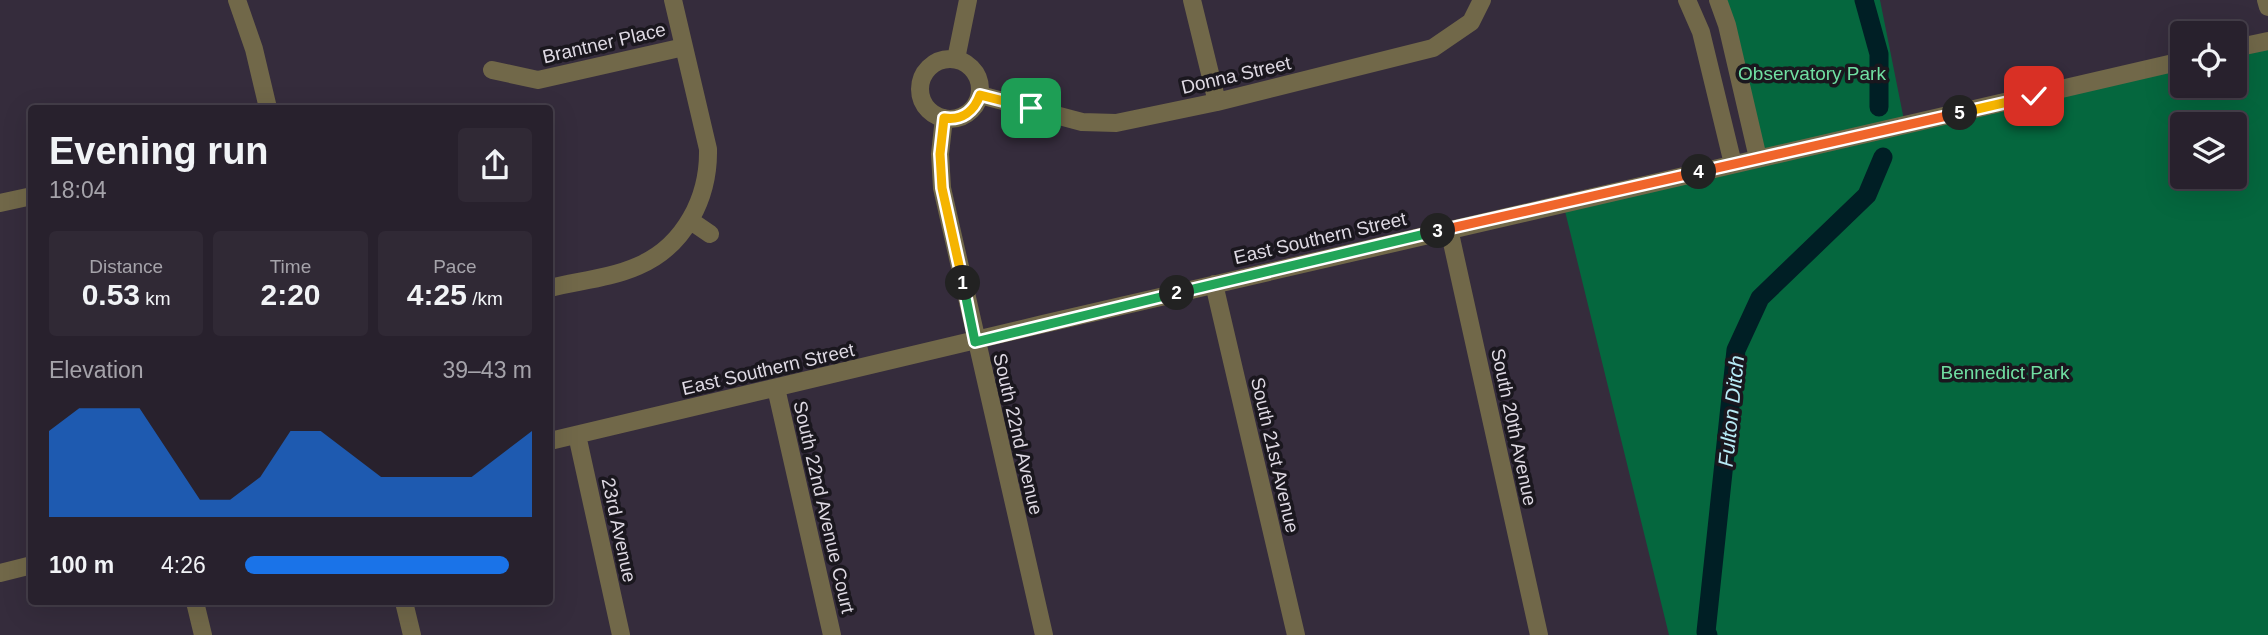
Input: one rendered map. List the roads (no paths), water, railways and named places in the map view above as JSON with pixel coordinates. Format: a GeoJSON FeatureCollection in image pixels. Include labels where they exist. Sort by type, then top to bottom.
{"type":"FeatureCollection","features":[{"type":"Feature","properties":{"kind":"street"},"geometry":{"type":"LineString","coordinates":[[237,0],[254,49],[267,105]]}},
{"type":"Feature","properties":{"kind":"street"},"geometry":{"type":"LineString","coordinates":[[553,287],[640,265],[664,250],[691,220],[704,185],[708,149],[673,0]]}},
{"type":"Feature","properties":{"kind":"street"},"geometry":{"type":"LineString","coordinates":[[956,59],[968,0]]}},
{"type":"Feature","properties":{"kind":"street"},"geometry":{"type":"LineString","coordinates":[[1192,0],[1217,102]]}},
{"type":"Feature","properties":{"kind":"street","name":"Donna Street"},"geometry":{"type":"LineString","coordinates":[[980,95],[1082,122],[1116,123],[1217,102],[1433,48],[1471,22],[1482,0]]}},
{"type":"Feature","properties":{"kind":"street"},"geometry":{"type":"LineString","coordinates":[[1686,0],[1702,32],[1733,164]]}},
{"type":"Feature","properties":{"kind":"street"},"geometry":{"type":"LineString","coordinates":[[1718,0],[1727,25],[1758,158]]}},
{"type":"Feature","properties":{"kind":"street"},"geometry":{"type":"LineString","coordinates":[[2266,0],[2268,7]]}},
{"type":"Feature","properties":{"kind":"street"},"geometry":{"type":"LineString","coordinates":[[2247,45],[2268,41]]}},
{"type":"Feature","properties":{"kind":"street","name":"Brantner Place"},"geometry":{"type":"LineString","coordinates":[[492,69],[538,80],[684,47]]}},
{"type":"Feature","properties":{"kind":"street"},"geometry":{"type":"LineString","coordinates":[[956,59],[975,70],[979,79],[980,95],[968,113],[959,118],[944,118],[930,111],[923,103],[920,83],[931,65],[939,60],[956,59]]}},
{"type":"Feature","properties":{"kind":"street","name":"East Southern Street"},"geometry":{"type":"LineString","coordinates":[[553,440],[1449,229],[2170,64]]}},
{"type":"Feature","properties":{"kind":"street","name":"South 22nd Avenue"},"geometry":{"type":"LineString","coordinates":[[944,118],[940,154],[942,188],[1044,635]]}},
{"type":"Feature","properties":{"kind":"street"},"geometry":{"type":"LineString","coordinates":[[0,203],[28,197]]}},
{"type":"Feature","properties":{"kind":"street"},"geometry":{"type":"LineString","coordinates":[[691,220],[710,234]]}},
{"type":"Feature","properties":{"kind":"street","name":"South 20th Avenue"},"geometry":{"type":"LineString","coordinates":[[1449,229],[1539,635]]}},
{"type":"Feature","properties":{"kind":"street","name":"South 21st Avenue"},"geometry":{"type":"LineString","coordinates":[[1214,284],[1296,635]]}},
{"type":"Feature","properties":{"kind":"street","name":"South 22nd Avenue Court"},"geometry":{"type":"LineString","coordinates":[[776,388],[832,635]]}},
{"type":"Feature","properties":{"kind":"street","name":"23rd Avenue"},"geometry":{"type":"LineString","coordinates":[[577,435],[621,635]]}},
{"type":"Feature","properties":{"kind":"street"},"geometry":{"type":"LineString","coordinates":[[0,573],[28,566]]}},
{"type":"Feature","properties":{"kind":"street"},"geometry":{"type":"LineString","coordinates":[[196,605],[203,635]]}},
{"type":"Feature","properties":{"kind":"street"},"geometry":{"type":"LineString","coordinates":[[405,605],[412,635]]}},
{"type":"Feature","properties":{"kind":"waterway","name":"Fulton Ditch"},"geometry":{"type":"LineString","coordinates":[[1864,0],[1879,54],[1879,107]]}},
{"type":"Feature","properties":{"kind":"waterway","name":"Fulton Ditch"},"geometry":{"type":"LineString","coordinates":[[1708,635],[1706,632],[1736,350],[1760,298],[1867,195],[1883,157]]}},
{"type":"Feature","properties":{"kind":"park label","name":"Observatory Park"},"geometry":{"type":"Point","coordinates":[1812,73]}},
{"type":"Feature","properties":{"kind":"park label","name":"Bennedict Park"},"geometry":{"type":"Point","coordinates":[2005,372]}}]}
